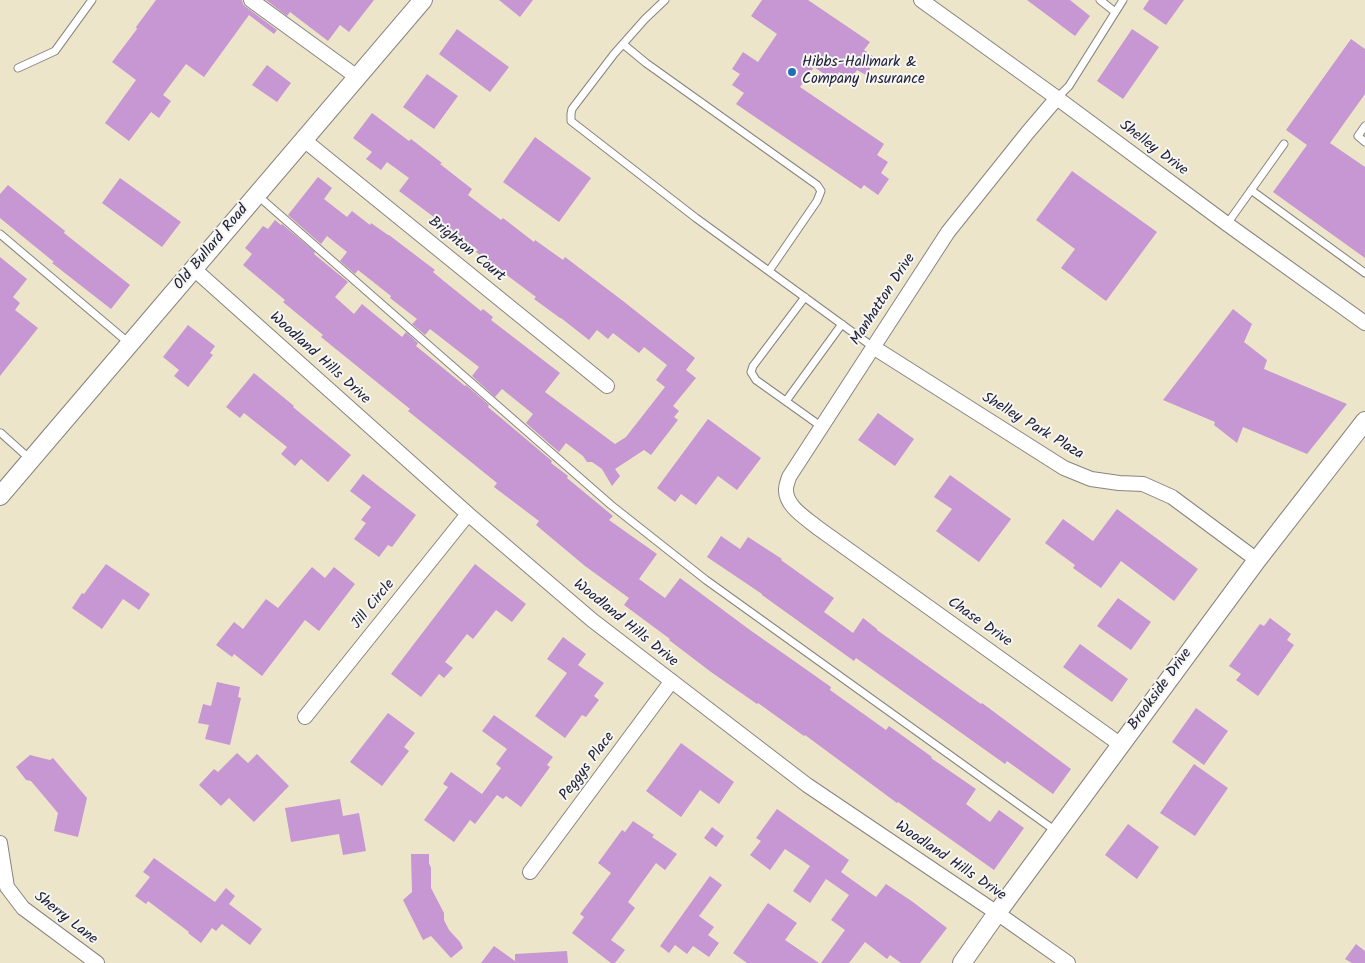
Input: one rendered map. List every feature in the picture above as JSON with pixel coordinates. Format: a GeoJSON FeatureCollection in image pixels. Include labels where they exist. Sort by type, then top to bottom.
{"type":"FeatureCollection","features":[{"type":"Feature","properties":{"kind":"street"},"geometry":{"type":"LineString","coordinates":[[251,0],[357,77]]}},
{"type":"Feature","properties":{"kind":"street","name":"Old Bullard Road"},"geometry":{"type":"LineString","coordinates":[[0,496],[423,0]]}},
{"type":"Feature","properties":{"kind":"street","name":"Shelley Drive"},"geometry":{"type":"LineString","coordinates":[[921,0],[1058,98],[1226,224],[1365,323]]}},
{"type":"Feature","properties":{"kind":"street","name":"Manhatton Drive"},"geometry":{"type":"LineString","coordinates":[[818,528],[794,508],[788,499],[786,488],[789,477],[948,232],[1028,132],[1058,98]]}},
{"type":"Feature","properties":{"kind":"street","name":"Brighton Court"},"geometry":{"type":"LineString","coordinates":[[304,140],[607,386]]}},
{"type":"Feature","properties":{"kind":"street","name":"Woodland Hills Drive"},"geometry":{"type":"LineString","coordinates":[[194,269],[468,514],[592,620],[806,785],[998,912],[1068,963]]}},
{"type":"Feature","properties":{"kind":"street","name":"Shelley Park Plaza"},"geometry":{"type":"LineString","coordinates":[[873,347],[1064,468],[1091,478],[1119,483],[1143,484],[1172,496],[1257,560]]}},
{"type":"Feature","properties":{"kind":"street","name":"Brookside Drive"},"geometry":{"type":"LineString","coordinates":[[962,963],[1257,560],[1365,421]]}},
{"type":"Feature","properties":{"kind":"street","name":"Jill Circle"},"geometry":{"type":"LineString","coordinates":[[305,717],[468,514]]}},
{"type":"Feature","properties":{"kind":"street","name":"Chase Drive"},"geometry":{"type":"LineString","coordinates":[[818,528],[1121,745]]}},
{"type":"Feature","properties":{"kind":"street","name":"Peggys Place"},"geometry":{"type":"LineString","coordinates":[[530,872],[671,682]]}},
{"type":"Feature","properties":{"kind":"street","name":"Sherry Lane"},"geometry":{"type":"LineString","coordinates":[[0,842],[7,887],[23,908],[97,963]]}},
{"type":"Feature","properties":{"kind":"lane"},"geometry":{"type":"LineString","coordinates":[[18,68],[55,51],[92,0]]}},
{"type":"Feature","properties":{"kind":"lane"},"geometry":{"type":"LineString","coordinates":[[665,0],[623,44],[572,109],[571,121],[696,218],[873,347]]}},
{"type":"Feature","properties":{"kind":"lane"},"geometry":{"type":"LineString","coordinates":[[1100,0],[1115,12]]}},
{"type":"Feature","properties":{"kind":"lane"},"geometry":{"type":"LineString","coordinates":[[1058,98],[1069,86],[1122,0]]}},
{"type":"Feature","properties":{"kind":"lane"},"geometry":{"type":"LineString","coordinates":[[623,44],[646,63],[817,185],[821,191],[817,201],[769,271]]}},
{"type":"Feature","properties":{"kind":"lane"},"geometry":{"type":"LineString","coordinates":[[1365,126],[1358,136],[1365,142]]}},
{"type":"Feature","properties":{"kind":"lane"},"geometry":{"type":"LineString","coordinates":[[1226,224],[1284,144]]}},
{"type":"Feature","properties":{"kind":"lane"},"geometry":{"type":"LineString","coordinates":[[1251,190],[1365,273]]}},
{"type":"Feature","properties":{"kind":"lane"},"geometry":{"type":"LineString","coordinates":[[257,196],[611,505],[706,580],[1057,832]]}},
{"type":"Feature","properties":{"kind":"lane"},"geometry":{"type":"LineString","coordinates":[[0,234],[130,344]]}},
{"type":"Feature","properties":{"kind":"lane"},"geometry":{"type":"LineString","coordinates":[[805,297],[753,366],[751,372],[756,380],[822,426]]}},
{"type":"Feature","properties":{"kind":"lane"},"geometry":{"type":"LineString","coordinates":[[786,402],[842,324]]}},
{"type":"Feature","properties":{"kind":"lane"},"geometry":{"type":"LineString","coordinates":[[1,434],[31,460]]}},
{"type":"Feature","properties":{"kind":"building"},"geometry":{"type":"Polygon","coordinates":[[[156,0],[242,0],[246,7],[277,30],[274,34],[249,15],[204,77],[186,64],[163,95],[171,101],[159,118],[151,112],[129,141],[105,123],[136,80],[112,62],[156,0]]]}},
{"type":"Feature","properties":{"kind":"building"},"geometry":{"type":"Polygon","coordinates":[[[266,0],[374,0],[349,32],[340,25],[328,41],[290,12],[287,16],[266,0]]]}},
{"type":"Feature","properties":{"kind":"building"},"geometry":{"type":"Polygon","coordinates":[[[499,0],[533,0],[520,17],[499,0]]]}},
{"type":"Feature","properties":{"kind":"building"},"geometry":{"type":"Polygon","coordinates":[[[762,0],[808,0],[870,42],[864,50],[877,59],[866,75],[857,70],[850,80],[839,72],[833,80],[814,67],[800,87],[884,144],[877,155],[888,162],[881,173],[889,179],[878,195],[864,185],[861,189],[736,104],[744,93],[732,85],[740,74],[732,69],[743,52],[758,62],[777,34],[751,16],[762,0]]]}},
{"type":"Feature","properties":{"kind":"building"},"geometry":{"type":"Polygon","coordinates":[[[1027,0],[1070,0],[1090,16],[1075,36],[1027,0]]]}},
{"type":"Feature","properties":{"kind":"building"},"geometry":{"type":"Polygon","coordinates":[[[1149,0],[1184,0],[1166,25],[1143,9],[1149,0]]]}},
{"type":"Feature","properties":{"kind":"building"},"geometry":{"type":"Polygon","coordinates":[[[457,29],[509,67],[490,92],[439,54],[457,29]]]}},
{"type":"Feature","properties":{"kind":"building"},"geometry":{"type":"Polygon","coordinates":[[[1132,29],[1159,47],[1123,99],[1097,81],[1132,29]]]}},
{"type":"Feature","properties":{"kind":"building"},"geometry":{"type":"Polygon","coordinates":[[[1351,39],[1365,49],[1365,94],[1330,143],[1365,167],[1365,258],[1273,192],[1307,145],[1286,130],[1351,39]]]}},
{"type":"Feature","properties":{"kind":"building"},"geometry":{"type":"Polygon","coordinates":[[[267,65],[291,83],[277,102],[252,85],[267,65]]]}},
{"type":"Feature","properties":{"kind":"building"},"geometry":{"type":"Polygon","coordinates":[[[427,74],[458,96],[434,129],[403,107],[427,74]]]}},
{"type":"Feature","properties":{"kind":"building"},"geometry":{"type":"Polygon","coordinates":[[[372,113],[409,141],[411,139],[442,163],[440,164],[472,189],[468,195],[501,220],[503,218],[534,242],[535,240],[563,260],[565,257],[695,358],[686,370],[696,378],[673,406],[679,411],[674,417],[678,420],[651,455],[644,450],[615,469],[620,476],[612,486],[602,469],[592,462],[587,462],[583,456],[566,443],[559,452],[526,423],[533,414],[502,389],[495,397],[472,376],[479,367],[430,329],[425,335],[412,324],[417,319],[390,298],[391,296],[358,270],[355,274],[340,261],[347,252],[327,236],[321,244],[288,215],[318,177],[332,188],[324,199],[347,217],[352,211],[370,225],[371,223],[389,235],[435,270],[433,272],[481,311],[483,309],[493,317],[491,320],[560,373],[545,392],[615,444],[626,437],[665,387],[656,380],[667,365],[644,347],[639,353],[613,333],[608,339],[597,330],[589,340],[476,252],[478,250],[399,191],[409,178],[387,162],[381,170],[366,159],[372,152],[353,138],[372,113]]]}},
{"type":"Feature","properties":{"kind":"building"},"geometry":{"type":"Polygon","coordinates":[[[535,137],[591,178],[559,222],[503,182],[535,137]]]}},
{"type":"Feature","properties":{"kind":"building"},"geometry":{"type":"Polygon","coordinates":[[[1072,171],[1157,232],[1106,301],[1061,268],[1075,249],[1036,220],[1072,171]]]}},
{"type":"Feature","properties":{"kind":"building"},"geometry":{"type":"Polygon","coordinates":[[[120,178],[181,222],[162,247],[102,203],[120,178]]]}},
{"type":"Feature","properties":{"kind":"building"},"geometry":{"type":"Polygon","coordinates":[[[8,185],[65,231],[64,233],[130,285],[111,309],[52,263],[54,262],[0,218],[0,194],[8,185]]]}},
{"type":"Feature","properties":{"kind":"building"},"geometry":{"type":"Polygon","coordinates":[[[275,220],[315,252],[314,254],[348,282],[335,297],[354,314],[362,304],[402,337],[406,332],[418,343],[416,346],[466,385],[489,405],[488,407],[552,461],[551,463],[568,476],[567,478],[613,516],[609,520],[657,554],[639,579],[665,598],[680,578],[831,687],[830,690],[886,730],[889,726],[976,789],[966,804],[990,822],[999,810],[1024,828],[994,870],[897,803],[805,735],[711,672],[624,605],[629,598],[585,566],[536,525],[539,521],[494,487],[497,483],[321,337],[323,335],[283,302],[285,300],[243,265],[252,254],[245,248],[263,226],[268,229],[275,220]]]}},
{"type":"Feature","properties":{"kind":"building"},"geometry":{"type":"Polygon","coordinates":[[[0,257],[27,279],[13,297],[20,303],[15,310],[38,328],[0,376],[0,257]]]}},
{"type":"Feature","properties":{"kind":"building"},"geometry":{"type":"Polygon","coordinates":[[[1233,309],[1252,324],[1244,342],[1267,360],[1264,369],[1347,404],[1307,454],[1243,427],[1237,443],[1214,425],[1215,422],[1163,400],[1233,309]]]}},
{"type":"Feature","properties":{"kind":"building"},"geometry":{"type":"Polygon","coordinates":[[[188,325],[215,346],[210,353],[213,355],[188,387],[174,376],[179,370],[163,357],[188,325]]]}},
{"type":"Feature","properties":{"kind":"building"},"geometry":{"type":"Polygon","coordinates":[[[254,373],[351,455],[328,482],[301,459],[295,466],[281,454],[287,447],[244,413],[240,418],[226,407],[254,373]]]}},
{"type":"Feature","properties":{"kind":"building"},"geometry":{"type":"Polygon","coordinates":[[[878,413],[914,439],[895,466],[858,440],[878,413]]]}},
{"type":"Feature","properties":{"kind":"building"},"geometry":{"type":"Polygon","coordinates":[[[708,419],[761,458],[737,490],[718,476],[696,505],[681,494],[675,502],[657,488],[708,419]]]}},
{"type":"Feature","properties":{"kind":"building"},"geometry":{"type":"Polygon","coordinates":[[[363,474],[416,515],[392,547],[388,545],[379,557],[354,539],[366,523],[361,520],[371,507],[350,491],[363,474]]]}},
{"type":"Feature","properties":{"kind":"building"},"geometry":{"type":"Polygon","coordinates":[[[950,475],[1011,519],[979,562],[936,531],[952,509],[934,497],[950,475]]]}},
{"type":"Feature","properties":{"kind":"building"},"geometry":{"type":"Polygon","coordinates":[[[1117,509],[1198,569],[1174,601],[1121,561],[1101,588],[1073,568],[1075,565],[1045,543],[1063,519],[1093,541],[1117,509]]]}},
{"type":"Feature","properties":{"kind":"building"},"geometry":{"type":"Polygon","coordinates":[[[721,536],[740,549],[748,537],[782,559],[834,598],[824,612],[853,633],[863,618],[1071,769],[1053,794],[1007,761],[1005,764],[856,658],[854,661],[762,594],[707,557],[721,536]]]}},
{"type":"Feature","properties":{"kind":"building"},"geometry":{"type":"Polygon","coordinates":[[[106,564],[150,594],[139,610],[123,599],[102,629],[72,608],[106,564]]]}},
{"type":"Feature","properties":{"kind":"building"},"geometry":{"type":"Polygon","coordinates":[[[475,564],[526,604],[512,622],[496,610],[473,639],[467,634],[445,662],[453,668],[444,678],[439,674],[421,697],[391,674],[475,564]]]}},
{"type":"Feature","properties":{"kind":"building"},"geometry":{"type":"Polygon","coordinates":[[[312,567],[325,578],[334,567],[355,584],[319,631],[305,620],[262,676],[234,654],[232,657],[216,645],[234,622],[243,629],[266,599],[278,608],[312,567]]]}},
{"type":"Feature","properties":{"kind":"building"},"geometry":{"type":"Polygon","coordinates":[[[1118,598],[1151,622],[1131,650],[1097,626],[1118,598]]]}},
{"type":"Feature","properties":{"kind":"building"},"geometry":{"type":"Polygon","coordinates":[[[1270,618],[1291,634],[1287,640],[1294,645],[1258,696],[1236,680],[1241,674],[1229,666],[1260,624],[1264,626],[1270,618]]]}},
{"type":"Feature","properties":{"kind":"building"},"geometry":{"type":"Polygon","coordinates":[[[563,637],[586,654],[578,665],[604,683],[594,696],[599,700],[586,717],[582,715],[565,738],[535,716],[567,673],[547,659],[563,637]]]}},
{"type":"Feature","properties":{"kind":"building"},"geometry":{"type":"Polygon","coordinates":[[[1080,644],[1128,679],[1112,702],[1063,667],[1080,644]]]}},
{"type":"Feature","properties":{"kind":"building"},"geometry":{"type":"Polygon","coordinates":[[[217,682],[240,687],[238,697],[241,698],[230,745],[205,739],[209,725],[198,723],[203,704],[211,706],[217,682]]]}},
{"type":"Feature","properties":{"kind":"building"},"geometry":{"type":"Polygon","coordinates":[[[1196,708],[1228,731],[1204,765],[1172,742],[1196,708]]]}},
{"type":"Feature","properties":{"kind":"building"},"geometry":{"type":"Polygon","coordinates":[[[388,713],[415,733],[404,747],[409,751],[382,786],[350,762],[388,713]]]}},
{"type":"Feature","properties":{"kind":"building"},"geometry":{"type":"Polygon","coordinates":[[[494,715],[553,757],[547,765],[550,767],[521,807],[506,796],[503,799],[497,795],[475,824],[470,820],[454,842],[424,820],[448,787],[443,784],[451,772],[482,794],[501,768],[496,764],[507,749],[482,731],[494,715]]]}},
{"type":"Feature","properties":{"kind":"building"},"geometry":{"type":"Polygon","coordinates":[[[681,743],[734,782],[719,804],[700,790],[681,817],[646,791],[681,743]]]}},
{"type":"Feature","properties":{"kind":"building"},"geometry":{"type":"Polygon","coordinates":[[[237,753],[248,763],[257,754],[289,786],[254,822],[229,798],[221,806],[199,785],[214,769],[218,772],[237,753]]]}},
{"type":"Feature","properties":{"kind":"building"},"geometry":{"type":"Polygon","coordinates":[[[30,755],[50,760],[53,758],[87,798],[78,837],[54,831],[58,813],[31,781],[26,780],[16,767],[30,755]]]}},
{"type":"Feature","properties":{"kind":"building"},"geometry":{"type":"Polygon","coordinates":[[[1194,764],[1228,788],[1195,836],[1160,813],[1194,764]]]}},
{"type":"Feature","properties":{"kind":"building"},"geometry":{"type":"Polygon","coordinates":[[[340,799],[343,816],[359,813],[366,851],[343,855],[339,834],[291,842],[285,808],[340,799]]]}},
{"type":"Feature","properties":{"kind":"building"},"geometry":{"type":"Polygon","coordinates":[[[777,809],[849,860],[841,872],[876,897],[886,884],[947,928],[920,963],[901,963],[890,955],[887,959],[865,942],[849,963],[821,963],[845,930],[831,920],[849,895],[826,879],[810,903],[793,891],[810,866],[785,849],[770,870],[750,855],[761,841],[756,838],[777,809]]]}},
{"type":"Feature","properties":{"kind":"building"},"geometry":{"type":"Polygon","coordinates":[[[633,821],[677,854],[665,870],[656,863],[628,902],[635,908],[611,940],[625,950],[615,963],[611,963],[572,933],[584,917],[580,914],[611,873],[598,863],[622,830],[625,832],[633,821]]]}},
{"type":"Feature","properties":{"kind":"building"},"geometry":{"type":"Polygon","coordinates":[[[1128,824],[1159,847],[1137,879],[1105,855],[1128,824]]]}},
{"type":"Feature","properties":{"kind":"building"},"geometry":{"type":"Polygon","coordinates":[[[712,827],[724,836],[716,847],[704,838],[712,827]]]}},
{"type":"Feature","properties":{"kind":"building"},"geometry":{"type":"Polygon","coordinates":[[[411,854],[429,854],[431,888],[444,913],[444,920],[449,930],[463,948],[451,958],[431,936],[423,940],[403,900],[412,892],[411,854]]]}},
{"type":"Feature","properties":{"kind":"building"},"geometry":{"type":"Polygon","coordinates":[[[154,858],[215,902],[226,888],[235,896],[229,904],[262,929],[250,945],[222,924],[216,931],[212,928],[201,943],[148,901],[146,904],[135,896],[150,877],[143,872],[154,858]]]}},
{"type":"Feature","properties":{"kind":"building"},"geometry":{"type":"Polygon","coordinates":[[[710,876],[722,885],[699,916],[714,927],[708,935],[719,943],[709,957],[693,946],[687,954],[675,945],[669,953],[660,946],[710,876]]]}},
{"type":"Feature","properties":{"kind":"building"},"geometry":{"type":"Polygon","coordinates":[[[768,903],[797,923],[785,940],[819,963],[747,963],[733,953],[768,903]]]}},
{"type":"Feature","properties":{"kind":"building"},"geometry":{"type":"Polygon","coordinates":[[[1356,944],[1365,951],[1365,963],[1352,963],[1345,959],[1356,944]]]}},
{"type":"Feature","properties":{"kind":"building"},"geometry":{"type":"Polygon","coordinates":[[[494,946],[515,961],[515,954],[567,951],[568,963],[481,963],[494,946]]]}},
{"type":"Feature","properties":{"kind":"place","name":"Hibbs-Hallmark & Company Insurance"},"geometry":{"type":"Point","coordinates":[792,72]}}]}
